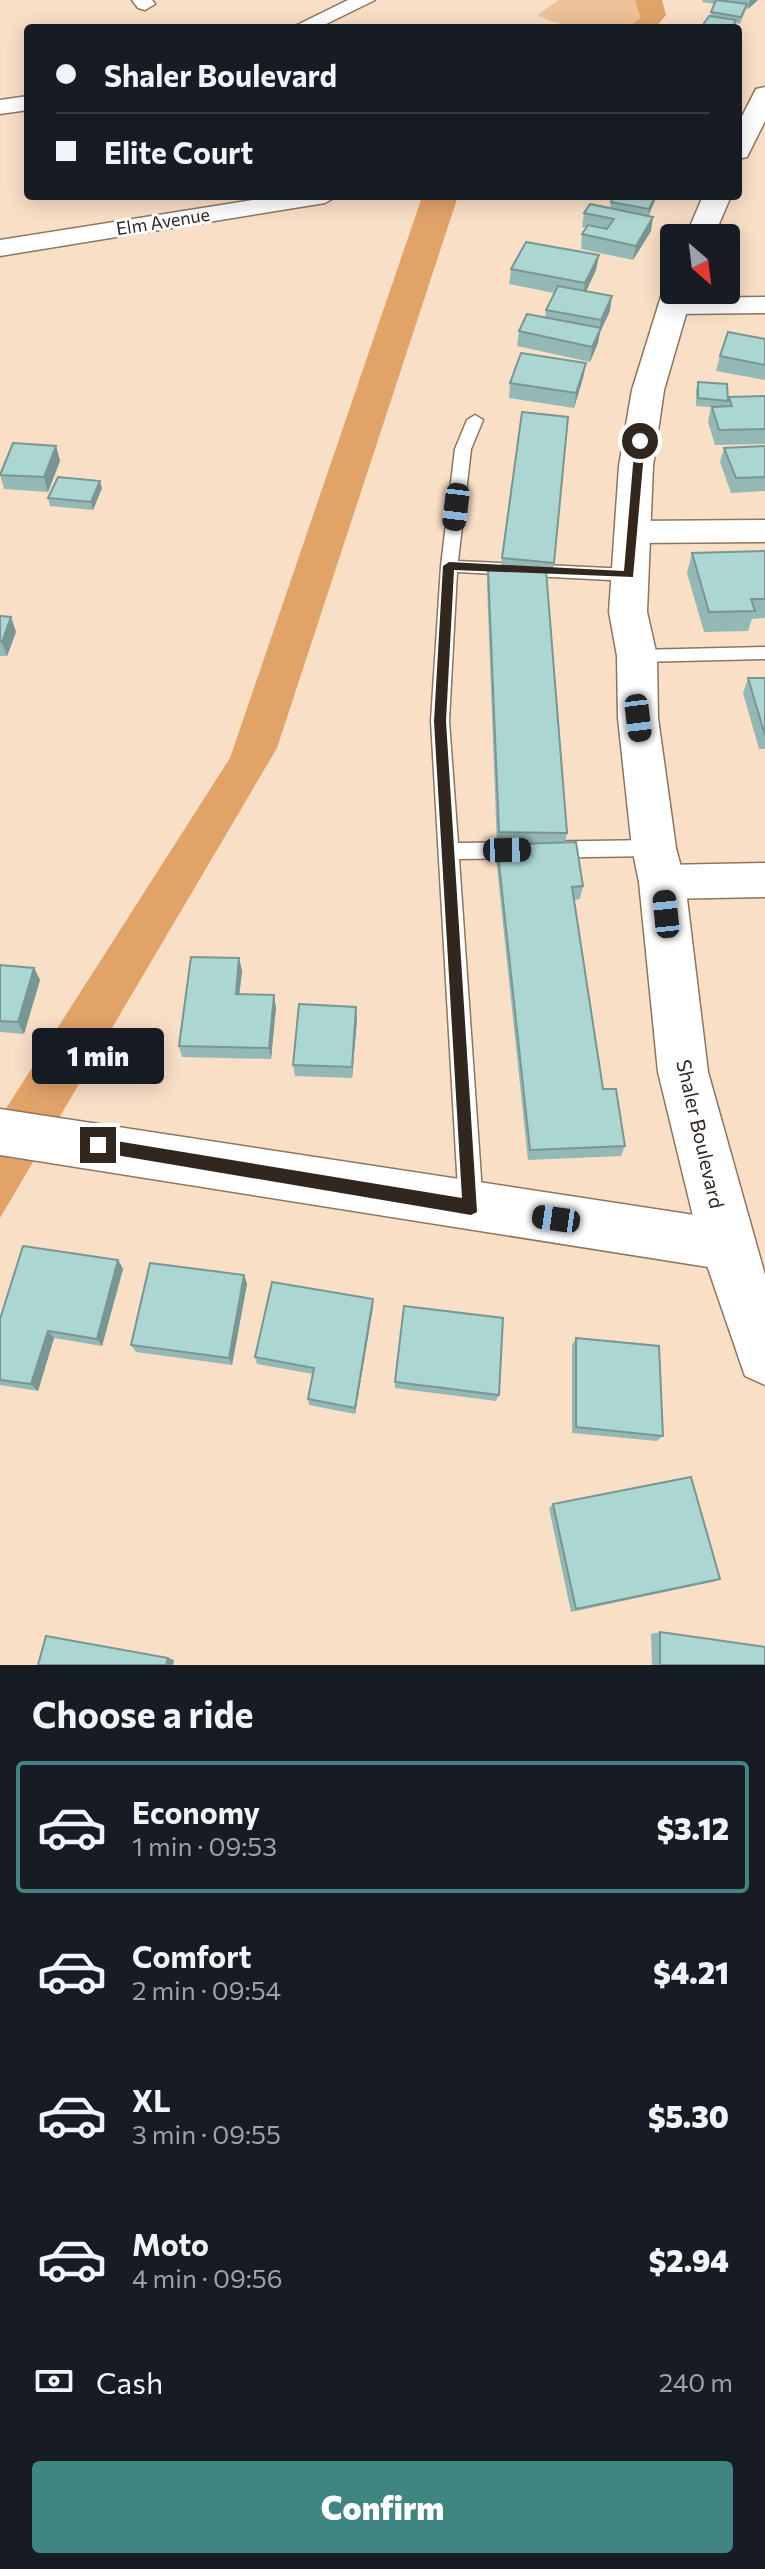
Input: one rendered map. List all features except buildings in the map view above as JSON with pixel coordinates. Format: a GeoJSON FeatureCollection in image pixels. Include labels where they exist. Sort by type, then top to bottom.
{"type":"FeatureCollection","features":[{"type":"Feature","properties":{"kind":"street"},"geometry":{"type":"LineString","coordinates":[[310,24],[365,0]]}},
{"type":"Feature","properties":{"kind":"street"},"geometry":{"type":"LineString","coordinates":[[742,143],[765,94]]}},
{"type":"Feature","properties":{"kind":"street"},"geometry":{"type":"LineString","coordinates":[[0,107],[24,104]]}},
{"type":"Feature","properties":{"kind":"street","name":"Elm Avenue"},"geometry":{"type":"LineString","coordinates":[[0,248],[233,203],[272,200]]}},
{"type":"Feature","properties":{"kind":"street"},"geometry":{"type":"LineString","coordinates":[[705,224],[715,200]]}},
{"type":"Feature","properties":{"kind":"street"},"geometry":{"type":"LineString","coordinates":[[740,303],[765,305]]}},
{"type":"Feature","properties":{"kind":"street","name":"Shaler Boulevard"},"geometry":{"type":"LineString","coordinates":[[673,304],[648,390],[636,466],[628,612],[637,656],[638,718],[683,1072],[727,1245],[765,1356]]}},
{"type":"Feature","properties":{"kind":"street"},"geometry":{"type":"LineString","coordinates":[[632,532],[765,531]]}},
{"type":"Feature","properties":{"kind":"street"},"geometry":{"type":"LineString","coordinates":[[658,865],[765,880]]}},
{"type":"Feature","properties":{"kind":"street"},"geometry":{"type":"LineString","coordinates":[[0,1132],[727,1245]]}},
{"type":"Feature","properties":{"kind":"lane"},"geometry":{"type":"LineString","coordinates":[[471,1207],[440,721],[449,566],[463,449],[475,420]]}},
{"type":"Feature","properties":{"kind":"lane"},"geometry":{"type":"LineString","coordinates":[[449,566],[629,575]]}},
{"type":"Feature","properties":{"kind":"lane"},"geometry":{"type":"LineString","coordinates":[[637,656],[765,653]]}},
{"type":"Feature","properties":{"kind":"lane"},"geometry":{"type":"LineString","coordinates":[[448,851],[658,865]]}},
{"type":"Feature","properties":{"kind":"shaded area"},"geometry":{"type":"Polygon","coordinates":[[[559,0],[635,0],[642,18],[630,24],[562,24],[537,15],[559,0]]]}},
{"type":"Feature","properties":{"kind":"shaded area"},"geometry":{"type":"Polygon","coordinates":[[[635,0],[662,0],[666,15],[658,24],[631,24],[641,18],[635,0]]]}},
{"type":"Feature","properties":{"kind":"shaded area"},"geometry":{"type":"Polygon","coordinates":[[[421,200],[457,200],[277,748],[0,1218],[0,1118],[230,758],[421,200]]]}},
{"type":"Feature","properties":{"kind":"route"},"geometry":{"type":"LineString","coordinates":[[98,1145],[471,1207],[440,721],[449,566],[629,575],[640,441]]}}]}
